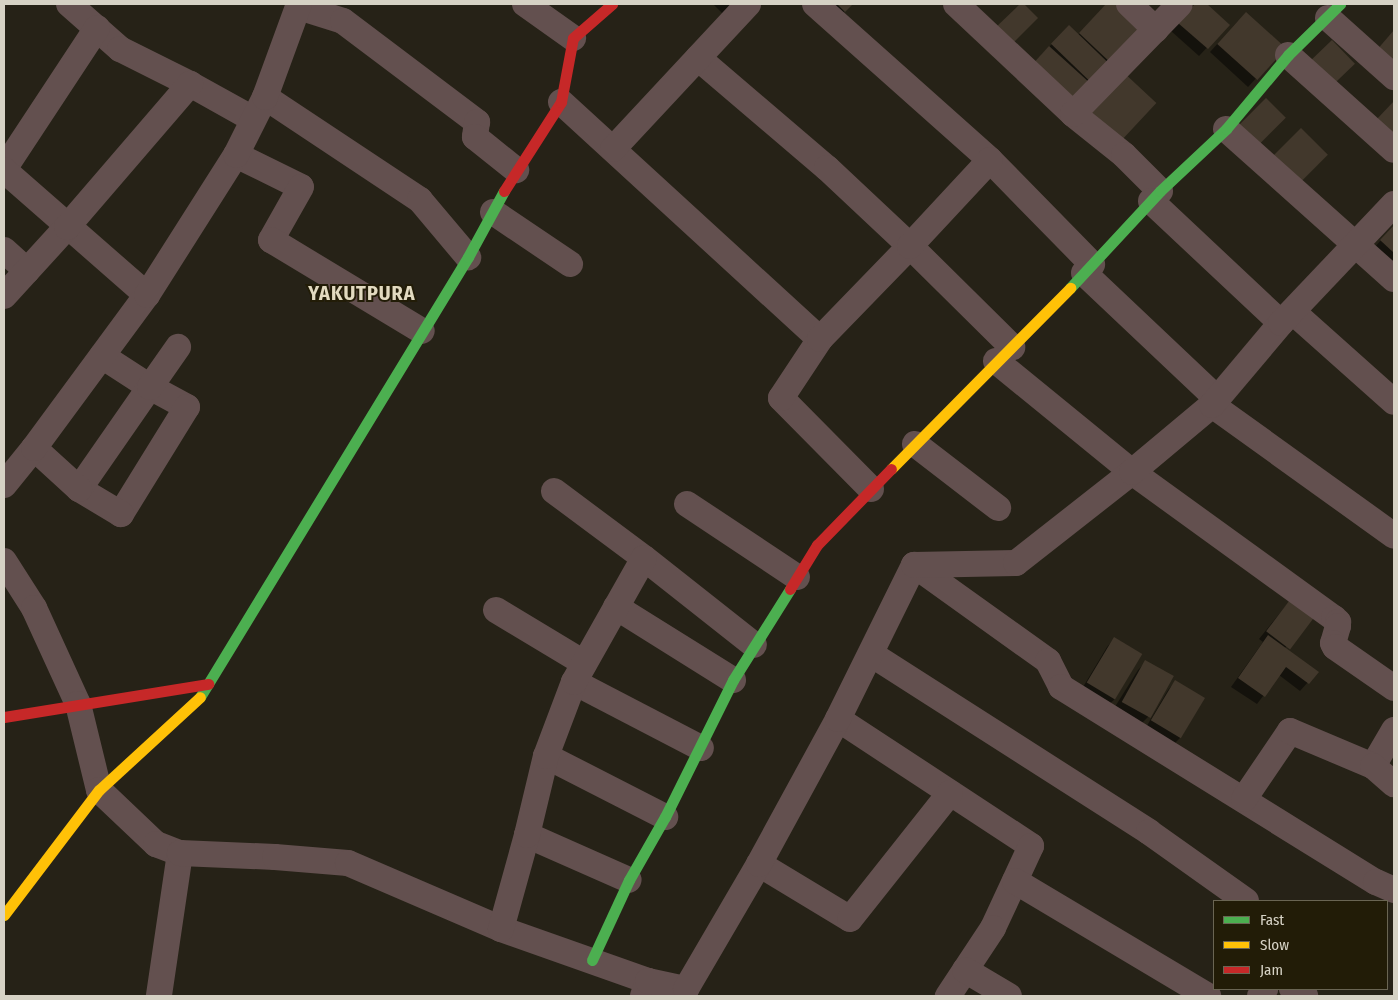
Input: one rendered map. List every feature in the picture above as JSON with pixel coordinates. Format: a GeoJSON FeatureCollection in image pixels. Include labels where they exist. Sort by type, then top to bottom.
{"type":"FeatureCollection","features":[{"type":"Feature","properties":{"kind":"street"},"geometry":{"type":"LineString","coordinates":[[69,4],[120,49],[190,84],[259,108],[420,200],[468,256]]}},
{"type":"Feature","properties":{"kind":"street"},"geometry":{"type":"LineString","coordinates":[[524,4],[573,38]]}},
{"type":"Feature","properties":{"kind":"street"},"geometry":{"type":"LineString","coordinates":[[4,915],[99,790],[200,697],[468,256],[516,170],[561,102],[573,38],[612,4]]}},
{"type":"Feature","properties":{"kind":"street"},"geometry":{"type":"LineString","coordinates":[[613,149],[748,4]]}},
{"type":"Feature","properties":{"kind":"street"},"geometry":{"type":"LineString","coordinates":[[815,4],[990,160],[1214,402],[1394,536]]}},
{"type":"Feature","properties":{"kind":"street"},"geometry":{"type":"LineString","coordinates":[[956,4],[1073,114],[1124,155],[1155,196],[1287,318],[1394,402]]}},
{"type":"Feature","properties":{"kind":"street"},"geometry":{"type":"LineString","coordinates":[[1129,4],[1156,30]]}},
{"type":"Feature","properties":{"kind":"street"},"geometry":{"type":"LineString","coordinates":[[1073,114],[1180,4]]}},
{"type":"Feature","properties":{"kind":"street"},"geometry":{"type":"LineString","coordinates":[[4,485],[34,448],[147,295],[236,155],[259,108],[299,5],[348,12],[477,122],[476,137],[516,170]]}},
{"type":"Feature","properties":{"kind":"street"},"geometry":{"type":"LineString","coordinates":[[592,960],[629,880],[701,748],[733,680],[817,545],[1088,268],[1155,196],[1226,129],[1288,55],[1334,11],[1394,76]]}},
{"type":"Feature","properties":{"kind":"street"},"geometry":{"type":"LineString","coordinates":[[96,28],[4,170],[147,295]]}},
{"type":"Feature","properties":{"kind":"street"},"geometry":{"type":"LineString","coordinates":[[1288,55],[1394,150]]}},
{"type":"Feature","properties":{"kind":"street"},"geometry":{"type":"LineString","coordinates":[[698,58],[827,168],[910,246],[1004,354],[1132,472],[1334,618],[1338,622],[1333,643],[1335,647],[1394,688]]}},
{"type":"Feature","properties":{"kind":"street"},"geometry":{"type":"LineString","coordinates":[[4,296],[67,227],[190,84]]}},
{"type":"Feature","properties":{"kind":"street"},"geometry":{"type":"LineString","coordinates":[[561,102],[820,339]]}},
{"type":"Feature","properties":{"kind":"street"},"geometry":{"type":"LineString","coordinates":[[1226,129],[1394,280]]}},
{"type":"Feature","properties":{"kind":"street"},"geometry":{"type":"LineString","coordinates":[[236,155],[300,187],[271,240],[422,331]]}},
{"type":"Feature","properties":{"kind":"street"},"geometry":{"type":"LineString","coordinates":[[871,490],[781,398],[820,339],[990,160]]}},
{"type":"Feature","properties":{"kind":"street"},"geometry":{"type":"LineString","coordinates":[[914,565],[1016,563],[1132,472],[1214,402],[1287,318],[1394,204]]}},
{"type":"Feature","properties":{"kind":"street"},"geometry":{"type":"LineString","coordinates":[[493,212],[570,264]]}},
{"type":"Feature","properties":{"kind":"street"},"geometry":{"type":"LineString","coordinates":[[4,250],[27,270]]}},
{"type":"Feature","properties":{"kind":"street"},"geometry":{"type":"LineString","coordinates":[[79,489],[178,347]]}},
{"type":"Feature","properties":{"kind":"street"},"geometry":{"type":"LineString","coordinates":[[34,448],[79,489],[121,514],[187,407],[150,387],[102,356]]}},
{"type":"Feature","properties":{"kind":"street"},"geometry":{"type":"LineString","coordinates":[[915,444],[998,508]]}},
{"type":"Feature","properties":{"kind":"street"},"geometry":{"type":"LineString","coordinates":[[554,491],[644,558],[754,645]]}},
{"type":"Feature","properties":{"kind":"street"},"geometry":{"type":"LineString","coordinates":[[687,504],[797,577]]}},
{"type":"Feature","properties":{"kind":"street"},"geometry":{"type":"LineString","coordinates":[[501,929],[546,756],[579,673],[644,558]]}},
{"type":"Feature","properties":{"kind":"street"},"geometry":{"type":"LineString","coordinates":[[4,560],[34,608],[78,704],[99,790],[156,844],[180,853],[275,857],[348,864],[501,929],[592,960],[645,989],[692,993],[759,864],[838,719],[914,565]]}},
{"type":"Feature","properties":{"kind":"street"},"geometry":{"type":"LineString","coordinates":[[914,565],[1048,661],[1061,687],[1244,799],[1379,891]]}},
{"type":"Feature","properties":{"kind":"street"},"geometry":{"type":"LineString","coordinates":[[616,607],[733,680]]}},
{"type":"Feature","properties":{"kind":"street"},"geometry":{"type":"LineString","coordinates":[[496,610],[579,673],[701,748]]}},
{"type":"Feature","properties":{"kind":"street"},"geometry":{"type":"LineString","coordinates":[[870,654],[1149,832],[1245,900]]}},
{"type":"Feature","properties":{"kind":"street"},"geometry":{"type":"LineString","coordinates":[[4,717],[208,684]]}},
{"type":"Feature","properties":{"kind":"street"},"geometry":{"type":"LineString","coordinates":[[838,719],[1031,846],[993,928],[948,996]]}},
{"type":"Feature","properties":{"kind":"street"},"geometry":{"type":"LineString","coordinates":[[1373,766],[1394,730]]}},
{"type":"Feature","properties":{"kind":"street"},"geometry":{"type":"LineString","coordinates":[[1244,799],[1290,731],[1373,766],[1394,784]]}},
{"type":"Feature","properties":{"kind":"street"},"geometry":{"type":"LineString","coordinates":[[546,756],[665,817]]}},
{"type":"Feature","properties":{"kind":"street"},"geometry":{"type":"LineString","coordinates":[[759,864],[850,919],[950,793]]}},
{"type":"Feature","properties":{"kind":"street"},"geometry":{"type":"LineString","coordinates":[[527,835],[629,880]]}},
{"type":"Feature","properties":{"kind":"street"},"geometry":{"type":"LineString","coordinates":[[166,995],[180,853]]}},
{"type":"Feature","properties":{"kind":"street"},"geometry":{"type":"LineString","coordinates":[[1015,881],[1208,996]]}},
{"type":"Feature","properties":{"kind":"street"},"geometry":{"type":"LineString","coordinates":[[965,970],[1009,996]]}},
{"type":"Feature","properties":{"kind":"street"},"geometry":{"type":"LineString","coordinates":[[1294,990],[1305,996]]}},
{"type":"Feature","properties":{"kind":"building"},"geometry":{"type":"Polygon","coordinates":[[[837,4],[853,4],[845,12],[837,4]]]}},
{"type":"Feature","properties":{"kind":"building"},"geometry":{"type":"Polygon","coordinates":[[[1020,4],[1024,4],[1038,18],[1011,45],[994,29],[1020,4]]]}},
{"type":"Feature","properties":{"kind":"building"},"geometry":{"type":"Polygon","coordinates":[[[1106,4],[1120,4],[1147,29],[1113,65],[1079,33],[1106,4]]]}},
{"type":"Feature","properties":{"kind":"building"},"geometry":{"type":"Polygon","coordinates":[[[1195,4],[1207,4],[1230,25],[1208,49],[1178,23],[1195,4]]]}},
{"type":"Feature","properties":{"kind":"building"},"geometry":{"type":"Polygon","coordinates":[[[1246,12],[1286,48],[1257,80],[1217,44],[1246,12]]]}},
{"type":"Feature","properties":{"kind":"building"},"geometry":{"type":"Polygon","coordinates":[[[1069,25],[1110,65],[1092,83],[1051,44],[1069,25]]]}},
{"type":"Feature","properties":{"kind":"building"},"geometry":{"type":"Polygon","coordinates":[[[1394,30],[1394,67],[1376,51],[1394,30]]]}},
{"type":"Feature","properties":{"kind":"building"},"geometry":{"type":"Polygon","coordinates":[[[1332,40],[1355,64],[1333,85],[1310,61],[1332,40]]]}},
{"type":"Feature","properties":{"kind":"building"},"geometry":{"type":"Polygon","coordinates":[[[1049,46],[1089,82],[1070,103],[1030,67],[1049,46]]]}},
{"type":"Feature","properties":{"kind":"building"},"geometry":{"type":"Polygon","coordinates":[[[1122,71],[1156,103],[1121,141],[1087,109],[1122,71]]]}},
{"type":"Feature","properties":{"kind":"building"},"geometry":{"type":"Polygon","coordinates":[[[1266,98],[1286,118],[1255,148],[1236,128],[1266,98]]]}},
{"type":"Feature","properties":{"kind":"building"},"geometry":{"type":"Polygon","coordinates":[[[1394,101],[1394,138],[1376,120],[1394,101]]]}},
{"type":"Feature","properties":{"kind":"building"},"geometry":{"type":"Polygon","coordinates":[[[1301,128],[1328,155],[1297,186],[1270,159],[1301,128]]]}},
{"type":"Feature","properties":{"kind":"building"},"geometry":{"type":"Polygon","coordinates":[[[1394,225],[1394,253],[1380,240],[1394,225]]]}},
{"type":"Feature","properties":{"kind":"building"},"geometry":{"type":"Polygon","coordinates":[[[1295,593],[1319,611],[1290,649],[1266,631],[1295,593]]]}},
{"type":"Feature","properties":{"kind":"building"},"geometry":{"type":"Polygon","coordinates":[[[1268,635],[1319,672],[1309,684],[1286,667],[1265,697],[1238,678],[1268,635]]]}},
{"type":"Feature","properties":{"kind":"building"},"geometry":{"type":"Polygon","coordinates":[[[1114,637],[1142,654],[1115,699],[1087,682],[1114,637]]]}},
{"type":"Feature","properties":{"kind":"building"},"geometry":{"type":"Polygon","coordinates":[[[1145,660],[1174,676],[1151,718],[1122,702],[1145,660]]]}},
{"type":"Feature","properties":{"kind":"building"},"geometry":{"type":"Polygon","coordinates":[[[1175,680],[1205,698],[1181,738],[1151,720],[1175,680]]]}},
{"type":"Feature","properties":{"kind":"traffic: fast"},"geometry":{"type":"LineString","coordinates":[[1070,288],[1160,191],[1226,129],[1288,55],[1340,4]]}},
{"type":"Feature","properties":{"kind":"traffic: fast"},"geometry":{"type":"LineString","coordinates":[[200,697],[468,257],[504,191]]}},
{"type":"Feature","properties":{"kind":"traffic: fast"},"geometry":{"type":"LineString","coordinates":[[592,960],[629,880],[665,817],[733,680],[790,589]]}},
{"type":"Feature","properties":{"kind":"traffic: slow"},"geometry":{"type":"LineString","coordinates":[[891,469],[1070,288]]}},
{"type":"Feature","properties":{"kind":"traffic: slow"},"geometry":{"type":"LineString","coordinates":[[4,915],[99,790],[200,697]]}},
{"type":"Feature","properties":{"kind":"traffic: jam"},"geometry":{"type":"LineString","coordinates":[[504,191],[561,102],[573,38],[612,4]]}},
{"type":"Feature","properties":{"kind":"traffic: jam"},"geometry":{"type":"LineString","coordinates":[[790,589],[817,545],[891,469]]}},
{"type":"Feature","properties":{"kind":"traffic: jam"},"geometry":{"type":"LineString","coordinates":[[4,717],[208,684]]}},
{"type":"Feature","properties":{"kind":"district","name":"YAKUTPURA"},"geometry":{"type":"Point","coordinates":[362,293]}}]}
